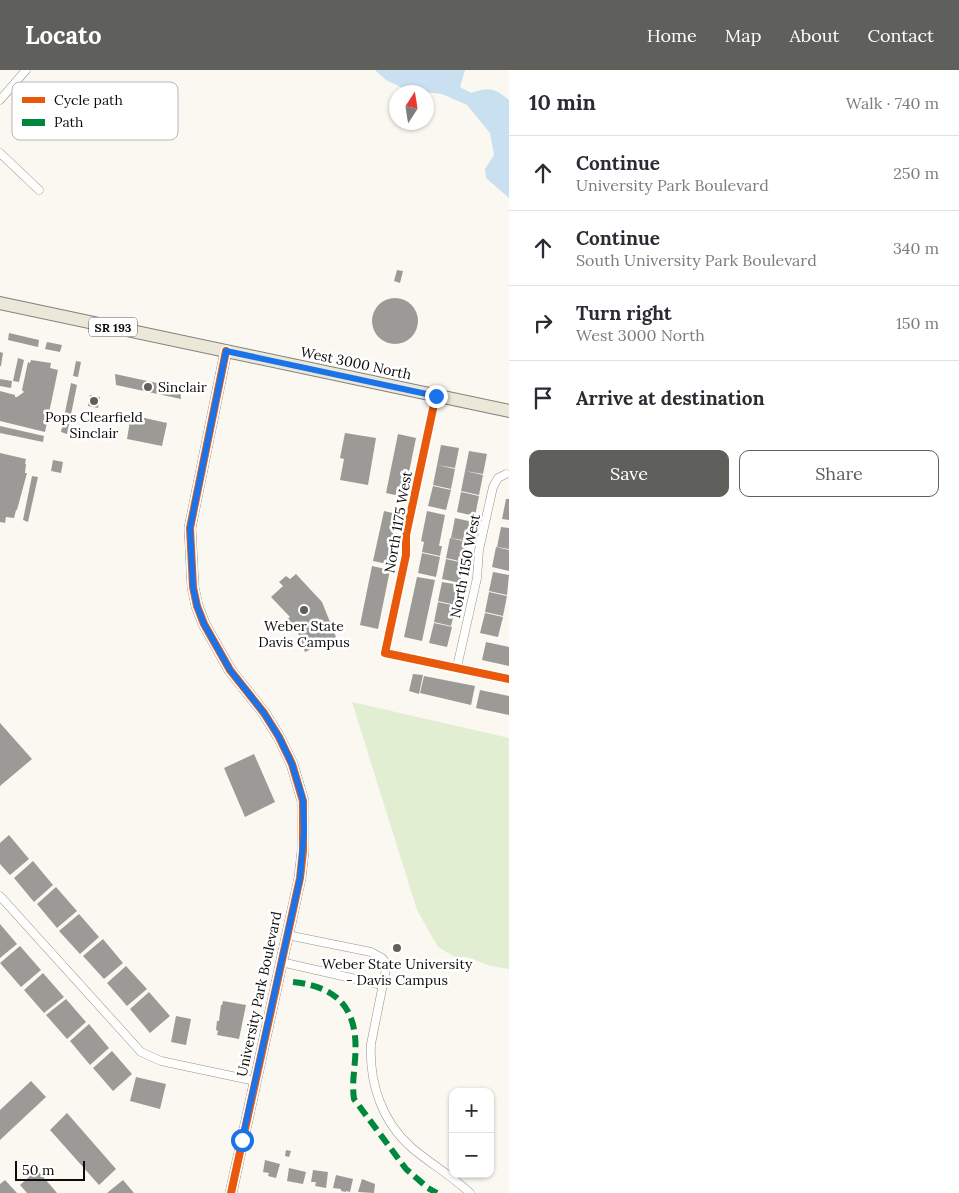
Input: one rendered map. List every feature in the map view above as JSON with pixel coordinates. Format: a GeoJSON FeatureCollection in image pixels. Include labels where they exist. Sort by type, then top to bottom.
{"type":"FeatureCollection","features":[{"type":"Feature","properties":{"kind":"main road","name":"SR 193"},"geometry":{"type":"LineString","coordinates":[[0,303],[226,351]]}},
{"type":"Feature","properties":{"kind":"main road","name":"West 3000 North"},"geometry":{"type":"LineString","coordinates":[[226,351],[509,410]]}},
{"type":"Feature","properties":{"kind":"street"},"geometry":{"type":"LineString","coordinates":[[14,82],[26,70]]}},
{"type":"Feature","properties":{"kind":"street"},"geometry":{"type":"LineString","coordinates":[[1,96],[12,85]]}},
{"type":"Feature","properties":{"kind":"street"},"geometry":{"type":"LineString","coordinates":[[0,153],[39,190]]}},
{"type":"Feature","properties":{"kind":"street","name":"University Park Boulevard"},"geometry":{"type":"LineString","coordinates":[[226,351],[190,528],[193,587],[197,606],[204,624],[230,670],[264,713],[279,737],[292,764],[303,800],[303,851],[300,878],[255,1081],[233,1193]]}},
{"type":"Feature","properties":{"kind":"street","name":"North 1175 West"},"geometry":{"type":"LineString","coordinates":[[436,396],[406,535],[406,555],[384,653],[457,667]]}},
{"type":"Feature","properties":{"kind":"street","name":"North 1150 West"},"geometry":{"type":"LineString","coordinates":[[457,667],[477,578],[480,550],[493,487],[498,478],[506,474]]}},
{"type":"Feature","properties":{"kind":"street"},"geometry":{"type":"LineString","coordinates":[[457,667],[509,679]]}},
{"type":"Feature","properties":{"kind":"street"},"geometry":{"type":"LineString","coordinates":[[0,896],[141,1052],[161,1061],[255,1081]]}},
{"type":"Feature","properties":{"kind":"street"},"geometry":{"type":"LineString","coordinates":[[287,935],[371,952],[382,958],[387,964],[371,1044],[374,1082],[380,1104],[391,1124],[412,1148],[439,1167],[470,1193]]}},
{"type":"Feature","properties":{"kind":"street"},"geometry":{"type":"LineString","coordinates":[[281,962],[382,985]]}},
{"type":"Feature","properties":{"kind":"green space"},"geometry":{"type":"Polygon","coordinates":[[[352,702],[509,738],[509,969],[490,966],[468,957],[455,957],[438,947],[417,910],[352,702]]]}},
{"type":"Feature","properties":{"kind":"water"},"geometry":{"type":"Polygon","coordinates":[[[375,70],[465,70],[460,87],[471,93],[487,89],[495,90],[509,100],[509,198],[486,178],[485,169],[494,155],[490,133],[467,105],[442,94],[434,93],[434,85],[396,85],[386,80],[375,70]]]}},
{"type":"Feature","properties":{"kind":"building"},"geometry":{"type":"Polygon","coordinates":[[[397,270],[403,271],[400,283],[394,281],[397,270]]]}},
{"type":"Feature","properties":{"kind":"building"},"geometry":{"type":"Polygon","coordinates":[[[390,298],[400,298],[414,308],[418,321],[414,334],[408,340],[400,344],[390,344],[376,334],[372,326],[372,316],[382,302],[390,298]]]}},
{"type":"Feature","properties":{"kind":"building"},"geometry":{"type":"Polygon","coordinates":[[[9,333],[39,340],[38,347],[8,340],[9,333]]]}},
{"type":"Feature","properties":{"kind":"building"},"geometry":{"type":"Polygon","coordinates":[[[47,342],[62,345],[60,352],[45,349],[47,342]]]}},
{"type":"Feature","properties":{"kind":"building"},"geometry":{"type":"Polygon","coordinates":[[[0,352],[3,353],[1,366],[0,366],[0,352]]]}},
{"type":"Feature","properties":{"kind":"building"},"geometry":{"type":"Polygon","coordinates":[[[18,358],[24,360],[19,382],[13,381],[18,358]]]}},
{"type":"Feature","properties":{"kind":"building"},"geometry":{"type":"Polygon","coordinates":[[[31,360],[51,363],[50,368],[58,370],[45,432],[0,421],[0,391],[15,395],[15,397],[24,392],[22,390],[28,362],[30,363],[31,360]]]}},
{"type":"Feature","properties":{"kind":"building"},"geometry":{"type":"Polygon","coordinates":[[[76,361],[81,362],[78,377],[73,376],[76,361]]]}},
{"type":"Feature","properties":{"kind":"building","name":"Sinclair"},"geometry":{"type":"Polygon","coordinates":[[[115,374],[180,388],[181,399],[116,385],[115,374]]]}},
{"type":"Feature","properties":{"kind":"building"},"geometry":{"type":"Polygon","coordinates":[[[0,379],[12,381],[11,388],[0,386],[0,379]]]}},
{"type":"Feature","properties":{"kind":"building"},"geometry":{"type":"Polygon","coordinates":[[[71,383],[77,385],[67,434],[61,432],[71,383]]]}},
{"type":"Feature","properties":{"kind":"building","name":"Pops Clearfield Sinclair"},"geometry":{"type":"Polygon","coordinates":[[[90,395],[100,397],[98,408],[88,406],[90,395]]]}},
{"type":"Feature","properties":{"kind":"building"},"geometry":{"type":"Polygon","coordinates":[[[131,415],[167,423],[162,446],[127,439],[131,415]]]}},
{"type":"Feature","properties":{"kind":"building"},"geometry":{"type":"Polygon","coordinates":[[[0,426],[44,436],[43,442],[0,433],[0,426]]]}},
{"type":"Feature","properties":{"kind":"building"},"geometry":{"type":"Polygon","coordinates":[[[345,433],[376,438],[368,485],[340,480],[344,459],[340,458],[345,433]]]}},
{"type":"Feature","properties":{"kind":"building"},"geometry":{"type":"Polygon","coordinates":[[[398,434],[416,438],[404,497],[386,493],[398,434]]]}},
{"type":"Feature","properties":{"kind":"building"},"geometry":{"type":"Polygon","coordinates":[[[441,445],[459,448],[455,468],[437,465],[441,445]]]}},
{"type":"Feature","properties":{"kind":"building"},"geometry":{"type":"Polygon","coordinates":[[[469,451],[487,454],[483,474],[465,471],[469,451]]]}},
{"type":"Feature","properties":{"kind":"building"},"geometry":{"type":"Polygon","coordinates":[[[0,453],[26,459],[25,473],[27,473],[14,518],[6,517],[5,523],[0,522],[0,453]]]}},
{"type":"Feature","properties":{"kind":"building"},"geometry":{"type":"Polygon","coordinates":[[[53,460],[63,462],[61,473],[51,471],[53,460]]]}},
{"type":"Feature","properties":{"kind":"building"},"geometry":{"type":"Polygon","coordinates":[[[437,465],[455,469],[451,489],[433,485],[437,465]]]}},
{"type":"Feature","properties":{"kind":"building"},"geometry":{"type":"Polygon","coordinates":[[[465,471],[483,475],[479,495],[461,491],[465,471]]]}},
{"type":"Feature","properties":{"kind":"building"},"geometry":{"type":"Polygon","coordinates":[[[32,476],[38,477],[28,522],[23,520],[32,476]]]}},
{"type":"Feature","properties":{"kind":"building"},"geometry":{"type":"Polygon","coordinates":[[[433,486],[451,490],[446,510],[428,506],[433,486]]]}},
{"type":"Feature","properties":{"kind":"building"},"geometry":{"type":"Polygon","coordinates":[[[461,492],[479,496],[475,516],[457,512],[461,492]]]}},
{"type":"Feature","properties":{"kind":"building"},"geometry":{"type":"Polygon","coordinates":[[[506,499],[509,499],[509,520],[502,519],[506,499]]]}},
{"type":"Feature","properties":{"kind":"building"},"geometry":{"type":"Polygon","coordinates":[[[384,511],[397,514],[391,544],[395,545],[392,565],[373,561],[384,511]]]}},
{"type":"Feature","properties":{"kind":"building"},"geometry":{"type":"Polygon","coordinates":[[[427,511],[445,515],[439,546],[442,546],[440,556],[422,552],[424,542],[421,541],[427,511]]]}},
{"type":"Feature","properties":{"kind":"building"},"geometry":{"type":"Polygon","coordinates":[[[455,518],[473,522],[469,541],[451,538],[455,518]]]}},
{"type":"Feature","properties":{"kind":"building"},"geometry":{"type":"Polygon","coordinates":[[[501,527],[509,528],[509,549],[497,547],[501,527]]]}},
{"type":"Feature","properties":{"kind":"building"},"geometry":{"type":"Polygon","coordinates":[[[450,538],[468,542],[464,562],[446,558],[450,538]]]}},
{"type":"Feature","properties":{"kind":"building"},"geometry":{"type":"Polygon","coordinates":[[[496,547],[509,550],[509,571],[492,567],[496,547]]]}},
{"type":"Feature","properties":{"kind":"building"},"geometry":{"type":"Polygon","coordinates":[[[422,553],[440,557],[436,577],[418,573],[422,553]]]}},
{"type":"Feature","properties":{"kind":"building"},"geometry":{"type":"Polygon","coordinates":[[[446,559],[464,563],[460,583],[442,579],[446,559]]]}},
{"type":"Feature","properties":{"kind":"building"},"geometry":{"type":"Polygon","coordinates":[[[372,566],[390,570],[378,629],[360,625],[372,566]]]}},
{"type":"Feature","properties":{"kind":"building"},"geometry":{"type":"Polygon","coordinates":[[[493,572],[509,575],[507,595],[489,591],[493,572]]]}},
{"type":"Feature","properties":{"kind":"building","name":"Weber State Davis Campus"},"geometry":{"type":"Polygon","coordinates":[[[296,574],[322,602],[336,637],[305,652],[294,622],[292,624],[287,619],[290,617],[271,597],[283,586],[279,582],[286,576],[290,579],[296,574]]]}},
{"type":"Feature","properties":{"kind":"building"},"geometry":{"type":"Polygon","coordinates":[[[417,577],[435,580],[422,641],[404,637],[417,577]]]}},
{"type":"Feature","properties":{"kind":"building"},"geometry":{"type":"Polygon","coordinates":[[[442,582],[460,585],[456,605],[438,601],[442,582]]]}},
{"type":"Feature","properties":{"kind":"building"},"geometry":{"type":"Polygon","coordinates":[[[489,592],[507,596],[503,616],[485,612],[489,592]]]}},
{"type":"Feature","properties":{"kind":"building"},"geometry":{"type":"Polygon","coordinates":[[[438,602],[456,606],[451,626],[434,622],[438,602]]]}},
{"type":"Feature","properties":{"kind":"building"},"geometry":{"type":"Polygon","coordinates":[[[485,613],[503,617],[498,637],[480,633],[485,613]]]}},
{"type":"Feature","properties":{"kind":"building"},"geometry":{"type":"Polygon","coordinates":[[[434,623],[452,627],[447,647],[429,643],[434,623]]]}},
{"type":"Feature","properties":{"kind":"building"},"geometry":{"type":"Polygon","coordinates":[[[486,642],[509,647],[509,666],[482,660],[486,642]]]}},
{"type":"Feature","properties":{"kind":"building"},"geometry":{"type":"Polygon","coordinates":[[[413,674],[423,675],[419,694],[409,691],[413,674]]]}},
{"type":"Feature","properties":{"kind":"building"},"geometry":{"type":"Polygon","coordinates":[[[424,676],[475,686],[471,705],[420,693],[424,676]]]}},
{"type":"Feature","properties":{"kind":"building"},"geometry":{"type":"Polygon","coordinates":[[[480,690],[509,696],[509,715],[476,708],[480,690]]]}},
{"type":"Feature","properties":{"kind":"building"},"geometry":{"type":"Polygon","coordinates":[[[0,723],[32,759],[0,786],[0,723]]]}},
{"type":"Feature","properties":{"kind":"building"},"geometry":{"type":"Polygon","coordinates":[[[254,754],[275,802],[245,817],[224,768],[254,754]]]}},
{"type":"Feature","properties":{"kind":"building"},"geometry":{"type":"Polygon","coordinates":[[[9,835],[29,859],[10,875],[0,864],[0,843],[9,835]]]}},
{"type":"Feature","properties":{"kind":"building"},"geometry":{"type":"Polygon","coordinates":[[[33,861],[53,885],[34,902],[14,878],[33,861]]]}},
{"type":"Feature","properties":{"kind":"building"},"geometry":{"type":"Polygon","coordinates":[[[56,887],[77,911],[57,928],[37,904],[56,887]]]}},
{"type":"Feature","properties":{"kind":"building"},"geometry":{"type":"Polygon","coordinates":[[[79,914],[99,937],[80,954],[59,931],[79,914]]]}},
{"type":"Feature","properties":{"kind":"building"},"geometry":{"type":"Polygon","coordinates":[[[0,924],[17,944],[0,958],[0,924]]]}},
{"type":"Feature","properties":{"kind":"building"},"geometry":{"type":"Polygon","coordinates":[[[103,939],[123,963],[104,979],[83,956],[103,939]]]}},
{"type":"Feature","properties":{"kind":"building"},"geometry":{"type":"Polygon","coordinates":[[[20,946],[41,970],[21,987],[0,963],[20,946]]]}},
{"type":"Feature","properties":{"kind":"building"},"geometry":{"type":"Polygon","coordinates":[[[126,966],[147,989],[127,1006],[107,983],[126,966]]]}},
{"type":"Feature","properties":{"kind":"building"},"geometry":{"type":"Polygon","coordinates":[[[43,973],[64,997],[44,1013],[24,990],[43,973]]]}},
{"type":"Feature","properties":{"kind":"building"},"geometry":{"type":"Polygon","coordinates":[[[149,992],[170,1016],[150,1033],[130,1009],[149,992]]]}},
{"type":"Feature","properties":{"kind":"building"},"geometry":{"type":"Polygon","coordinates":[[[66,999],[86,1022],[67,1039],[46,1015],[66,999]]]}},
{"type":"Feature","properties":{"kind":"building"},"geometry":{"type":"Polygon","coordinates":[[[223,1001],[246,1005],[239,1039],[217,1035],[217,1021],[219,1021],[223,1001]]]}},
{"type":"Feature","properties":{"kind":"building"},"geometry":{"type":"Polygon","coordinates":[[[176,1016],[191,1019],[186,1045],[171,1042],[176,1016]]]}},
{"type":"Feature","properties":{"kind":"building"},"geometry":{"type":"Polygon","coordinates":[[[89,1024],[109,1048],[90,1065],[70,1041],[89,1024]]]}},
{"type":"Feature","properties":{"kind":"building"},"geometry":{"type":"Polygon","coordinates":[[[112,1051],[132,1074],[113,1091],[93,1068],[112,1051]]]}},
{"type":"Feature","properties":{"kind":"building"},"geometry":{"type":"Polygon","coordinates":[[[136,1077],[166,1084],[160,1109],[130,1101],[136,1077]]]}},
{"type":"Feature","properties":{"kind":"building"},"geometry":{"type":"Polygon","coordinates":[[[31,1081],[46,1097],[0,1140],[0,1110],[31,1081]]]}},
{"type":"Feature","properties":{"kind":"building"},"geometry":{"type":"Polygon","coordinates":[[[67,1113],[116,1169],[99,1185],[50,1130],[67,1113]]]}},
{"type":"Feature","properties":{"kind":"building"},"geometry":{"type":"Polygon","coordinates":[[[286,1150],[291,1151],[289,1157],[285,1156],[286,1150]]]}},
{"type":"Feature","properties":{"kind":"building"},"geometry":{"type":"Polygon","coordinates":[[[265,1160],[280,1164],[276,1178],[268,1176],[269,1173],[263,1172],[265,1160]]]}},
{"type":"Feature","properties":{"kind":"building"},"geometry":{"type":"Polygon","coordinates":[[[289,1168],[306,1172],[303,1184],[287,1181],[289,1168]]]}},
{"type":"Feature","properties":{"kind":"building"},"geometry":{"type":"Polygon","coordinates":[[[37,1170],[57,1193],[27,1193],[20,1185],[37,1170]]]}},
{"type":"Feature","properties":{"kind":"building"},"geometry":{"type":"Polygon","coordinates":[[[313,1170],[328,1172],[326,1188],[315,1186],[316,1182],[311,1182],[313,1170]]]}},
{"type":"Feature","properties":{"kind":"building"},"geometry":{"type":"Polygon","coordinates":[[[336,1175],[353,1179],[350,1192],[333,1188],[336,1175]]]}},
{"type":"Feature","properties":{"kind":"building"},"geometry":{"type":"Polygon","coordinates":[[[362,1179],[375,1184],[374,1193],[358,1192],[362,1179]]]}},
{"type":"Feature","properties":{"kind":"building"},"geometry":{"type":"Polygon","coordinates":[[[5,1180],[17,1193],[0,1193],[0,1184],[5,1180]]]}},
{"type":"Feature","properties":{"kind":"building"},"geometry":{"type":"Polygon","coordinates":[[[123,1180],[134,1193],[107,1193],[123,1180]]]}},
{"type":"Feature","properties":{"kind":"marked path"},"geometry":{"type":"LineString","coordinates":[[293,982],[324,990],[335,996],[344,1005],[354,1029],[354,1099],[406,1169],[428,1188],[437,1193]]}},
{"type":"Feature","properties":{"kind":"cycle path"},"geometry":{"type":"LineString","coordinates":[[226,351],[190,528],[193,587],[197,606],[204,624],[230,670],[264,713],[279,737],[292,764],[303,801],[303,851],[300,878],[231,1193]]}},
{"type":"Feature","properties":{"kind":"cycle path"},"geometry":{"type":"LineString","coordinates":[[436,395],[406,535],[406,555],[385,653],[509,679]]}},
{"type":"Feature","properties":{"kind":"place","name":"Sinclair"},"geometry":{"type":"Point","coordinates":[148,387]}},
{"type":"Feature","properties":{"kind":"place","name":"Pops Clearfield Sinclair"},"geometry":{"type":"Point","coordinates":[94,401]}},
{"type":"Feature","properties":{"kind":"place","name":"Weber State Davis Campus"},"geometry":{"type":"Point","coordinates":[304,610]}},
{"type":"Feature","properties":{"kind":"place","name":"Weber State University - Davis Campus"},"geometry":{"type":"Point","coordinates":[397,948]}},
{"type":"Feature","properties":{"kind":"route"},"geometry":{"type":"LineString","coordinates":[[242,1140],[300,878],[304,831],[303,800],[292,764],[279,737],[264,713],[230,670],[204,624],[197,606],[193,587],[190,528],[226,351],[436,396]]}}]}
